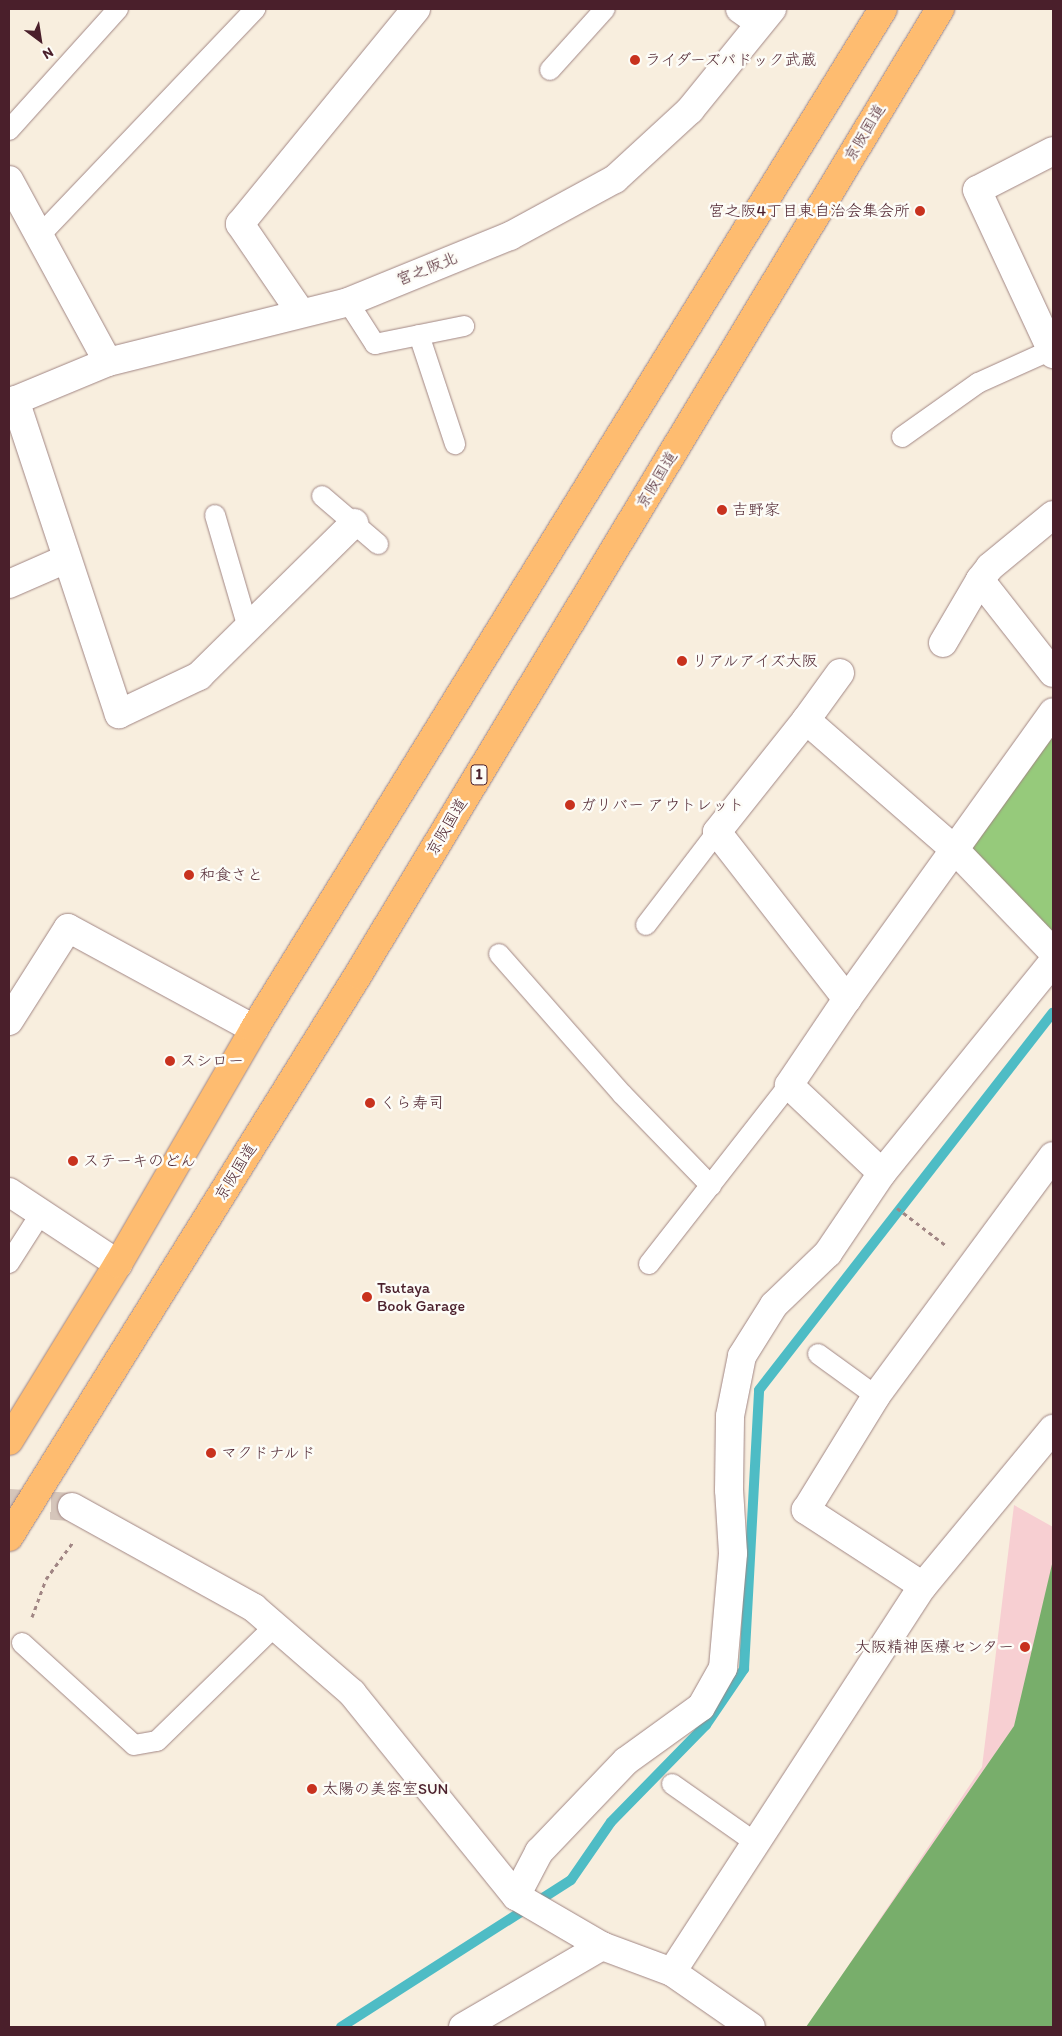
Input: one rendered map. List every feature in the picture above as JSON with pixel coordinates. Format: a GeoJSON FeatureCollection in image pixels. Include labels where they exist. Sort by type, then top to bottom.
{"type":"FeatureCollection","features":[{"type":"Feature","properties":{"kind":"highway"},"geometry":{"type":"LineString","coordinates":[[9,1441],[118,1264],[254,1029],[883,9]]}},
{"type":"Feature","properties":{"kind":"highway","name":"京阪国道"},"geometry":{"type":"LineString","coordinates":[[9,1537],[358,975],[940,9]]}},
{"type":"Feature","properties":{"kind":"street"},"geometry":{"type":"LineString","coordinates":[[301,313],[240,224],[416,9]]}},
{"type":"Feature","properties":{"kind":"street","name":"宮之阪北"},"geometry":{"type":"LineString","coordinates":[[12,402],[108,362],[348,302],[510,236],[615,179],[690,110],[757,14]]}},
{"type":"Feature","properties":{"kind":"street"},"geometry":{"type":"LineString","coordinates":[[1051,345],[978,190],[1053,151]]}},
{"type":"Feature","properties":{"kind":"street"},"geometry":{"type":"LineString","coordinates":[[9,180],[41,234],[108,362]]}},
{"type":"Feature","properties":{"kind":"street"},"geometry":{"type":"LineString","coordinates":[[12,402],[119,714],[199,676],[354,523]]}},
{"type":"Feature","properties":{"kind":"street"},"geometry":{"type":"LineString","coordinates":[[943,643],[980,580],[990,568],[1053,515]]}},
{"type":"Feature","properties":{"kind":"street"},"geometry":{"type":"LineString","coordinates":[[9,584],[66,559]]}},
{"type":"Feature","properties":{"kind":"street"},"geometry":{"type":"LineString","coordinates":[[980,580],[1053,674]]}},
{"type":"Feature","properties":{"kind":"street"},"geometry":{"type":"LineString","coordinates":[[840,673],[806,720],[717,832],[847,998]]}},
{"type":"Feature","properties":{"kind":"street"},"geometry":{"type":"LineString","coordinates":[[882,1173],[789,1085],[847,998],[1053,712]]}},
{"type":"Feature","properties":{"kind":"street"},"geometry":{"type":"LineString","coordinates":[[806,720],[955,850],[1053,952]]}},
{"type":"Feature","properties":{"kind":"street"},"geometry":{"type":"LineString","coordinates":[[9,1021],[68,928],[254,1029]]}},
{"type":"Feature","properties":{"kind":"street"},"geometry":{"type":"LineString","coordinates":[[527,1902],[539,1852],[626,1761],[701,1707],[722,1668],[733,1553],[728,1490],[730,1416],[742,1356],[774,1305],[828,1253],[882,1173],[1053,962]]}},
{"type":"Feature","properties":{"kind":"street"},"geometry":{"type":"LineString","coordinates":[[923,1586],[806,1510],[876,1396],[1053,1156]]}},
{"type":"Feature","properties":{"kind":"street"},"geometry":{"type":"LineString","coordinates":[[9,1192],[118,1264]]}},
{"type":"Feature","properties":{"kind":"street"},"geometry":{"type":"LineString","coordinates":[[672,1972],[923,1586],[1053,1430]]}},
{"type":"Feature","properties":{"kind":"street"},"geometry":{"type":"LineString","coordinates":[[81,1512],[254,1608],[352,1693],[527,1902],[602,1946],[672,1972],[738,2024]]}},
{"type":"Feature","properties":{"kind":"street"},"geometry":{"type":"LineString","coordinates":[[463,2027],[602,1946]]}},
{"type":"Feature","properties":{"kind":"lane"},"geometry":{"type":"LineString","coordinates":[[9,130],[118,9]]}},
{"type":"Feature","properties":{"kind":"lane"},"geometry":{"type":"LineString","coordinates":[[550,70],[605,9]]}},
{"type":"Feature","properties":{"kind":"lane"},"geometry":{"type":"LineString","coordinates":[[41,234],[248,11]]}},
{"type":"Feature","properties":{"kind":"lane"},"geometry":{"type":"LineString","coordinates":[[348,302],[375,344],[464,326]]}},
{"type":"Feature","properties":{"kind":"lane"},"geometry":{"type":"LineString","coordinates":[[419,335],[455,444]]}},
{"type":"Feature","properties":{"kind":"lane"},"geometry":{"type":"LineString","coordinates":[[902,437],[978,383],[1051,345]]}},
{"type":"Feature","properties":{"kind":"lane"},"geometry":{"type":"LineString","coordinates":[[322,496],[378,544]]}},
{"type":"Feature","properties":{"kind":"lane"},"geometry":{"type":"LineString","coordinates":[[215,515],[248,628]]}},
{"type":"Feature","properties":{"kind":"lane"},"geometry":{"type":"LineString","coordinates":[[646,925],[717,832]]}},
{"type":"Feature","properties":{"kind":"lane"},"geometry":{"type":"LineString","coordinates":[[499,954],[622,1094],[711,1186]]}},
{"type":"Feature","properties":{"kind":"lane"},"geometry":{"type":"LineString","coordinates":[[649,1264],[789,1085]]}},
{"type":"Feature","properties":{"kind":"lane"},"geometry":{"type":"LineString","coordinates":[[9,1263],[41,1213]]}},
{"type":"Feature","properties":{"kind":"lane"},"geometry":{"type":"LineString","coordinates":[[818,1354],[876,1396]]}},
{"type":"Feature","properties":{"kind":"lane"},"geometry":{"type":"LineString","coordinates":[[22,1643],[134,1745],[157,1741],[275,1626]]}},
{"type":"Feature","properties":{"kind":"lane"},"geometry":{"type":"LineString","coordinates":[[672,1784],[756,1842]]}},
{"type":"Feature","properties":{"kind":"path"},"geometry":{"type":"LineString","coordinates":[[904,1213],[972,1265]]}},
{"type":"Feature","properties":{"kind":"path"},"geometry":{"type":"LineString","coordinates":[[22,1643],[46,1579],[81,1512]]}},
{"type":"Feature","properties":{"kind":"shaded area","name":"大阪精神医療センター"},"geometry":{"type":"Polygon","coordinates":[[[1014,1505],[1053,1527],[1053,2027],[807,2027],[982,1767],[1014,1505]]]}},
{"type":"Feature","properties":{"kind":"green space"},"geometry":{"type":"Polygon","coordinates":[[[1053,730],[1053,938],[970,849],[1053,730]]]}},
{"type":"Feature","properties":{"kind":"green space","name":"大阪精神医療センター"},"geometry":{"type":"Polygon","coordinates":[[[1053,1560],[1053,2027],[806,2027],[1014,1726],[1053,1560]]]}},
{"type":"Feature","properties":{"kind":"waterway"},"geometry":{"type":"LineString","coordinates":[[341,2027],[571,1880],[611,1822],[706,1725],[744,1669],[759,1390],[1053,1013]]}},
{"type":"Feature","properties":{"kind":"tunnel"},"geometry":{"type":"LineString","coordinates":[[9,1503],[72,1507]]}},
{"type":"Feature","properties":{"kind":"place","name":"ライダーズパドック武蔵"},"geometry":{"type":"Point","coordinates":[635,60]}},
{"type":"Feature","properties":{"kind":"place","name":"宮之阪4丁目東自治会集会所"},"geometry":{"type":"Point","coordinates":[920,211]}},
{"type":"Feature","properties":{"kind":"place","name":"吉野家"},"geometry":{"type":"Point","coordinates":[722,510]}},
{"type":"Feature","properties":{"kind":"place","name":"リアルアイズ大阪"},"geometry":{"type":"Point","coordinates":[682,661]}},
{"type":"Feature","properties":{"kind":"place","name":"ガリバー アウトレット"},"geometry":{"type":"Point","coordinates":[570,805]}},
{"type":"Feature","properties":{"kind":"place","name":"和食さと"},"geometry":{"type":"Point","coordinates":[189,875]}},
{"type":"Feature","properties":{"kind":"place","name":"スシロー"},"geometry":{"type":"Point","coordinates":[170,1061]}},
{"type":"Feature","properties":{"kind":"place","name":"くら寿司"},"geometry":{"type":"Point","coordinates":[370,1103]}},
{"type":"Feature","properties":{"kind":"place","name":"ステーキのどん"},"geometry":{"type":"Point","coordinates":[73,1161]}},
{"type":"Feature","properties":{"kind":"place","name":"Tsutaya Book Garage"},"geometry":{"type":"Point","coordinates":[367,1297]}},
{"type":"Feature","properties":{"kind":"place","name":"マクドナルド"},"geometry":{"type":"Point","coordinates":[211,1453]}},
{"type":"Feature","properties":{"kind":"place","name":"大阪精神医療センター"},"geometry":{"type":"Point","coordinates":[1025,1647]}},
{"type":"Feature","properties":{"kind":"place","name":"太陽の美容室SUN"},"geometry":{"type":"Point","coordinates":[312,1789]}}]}
